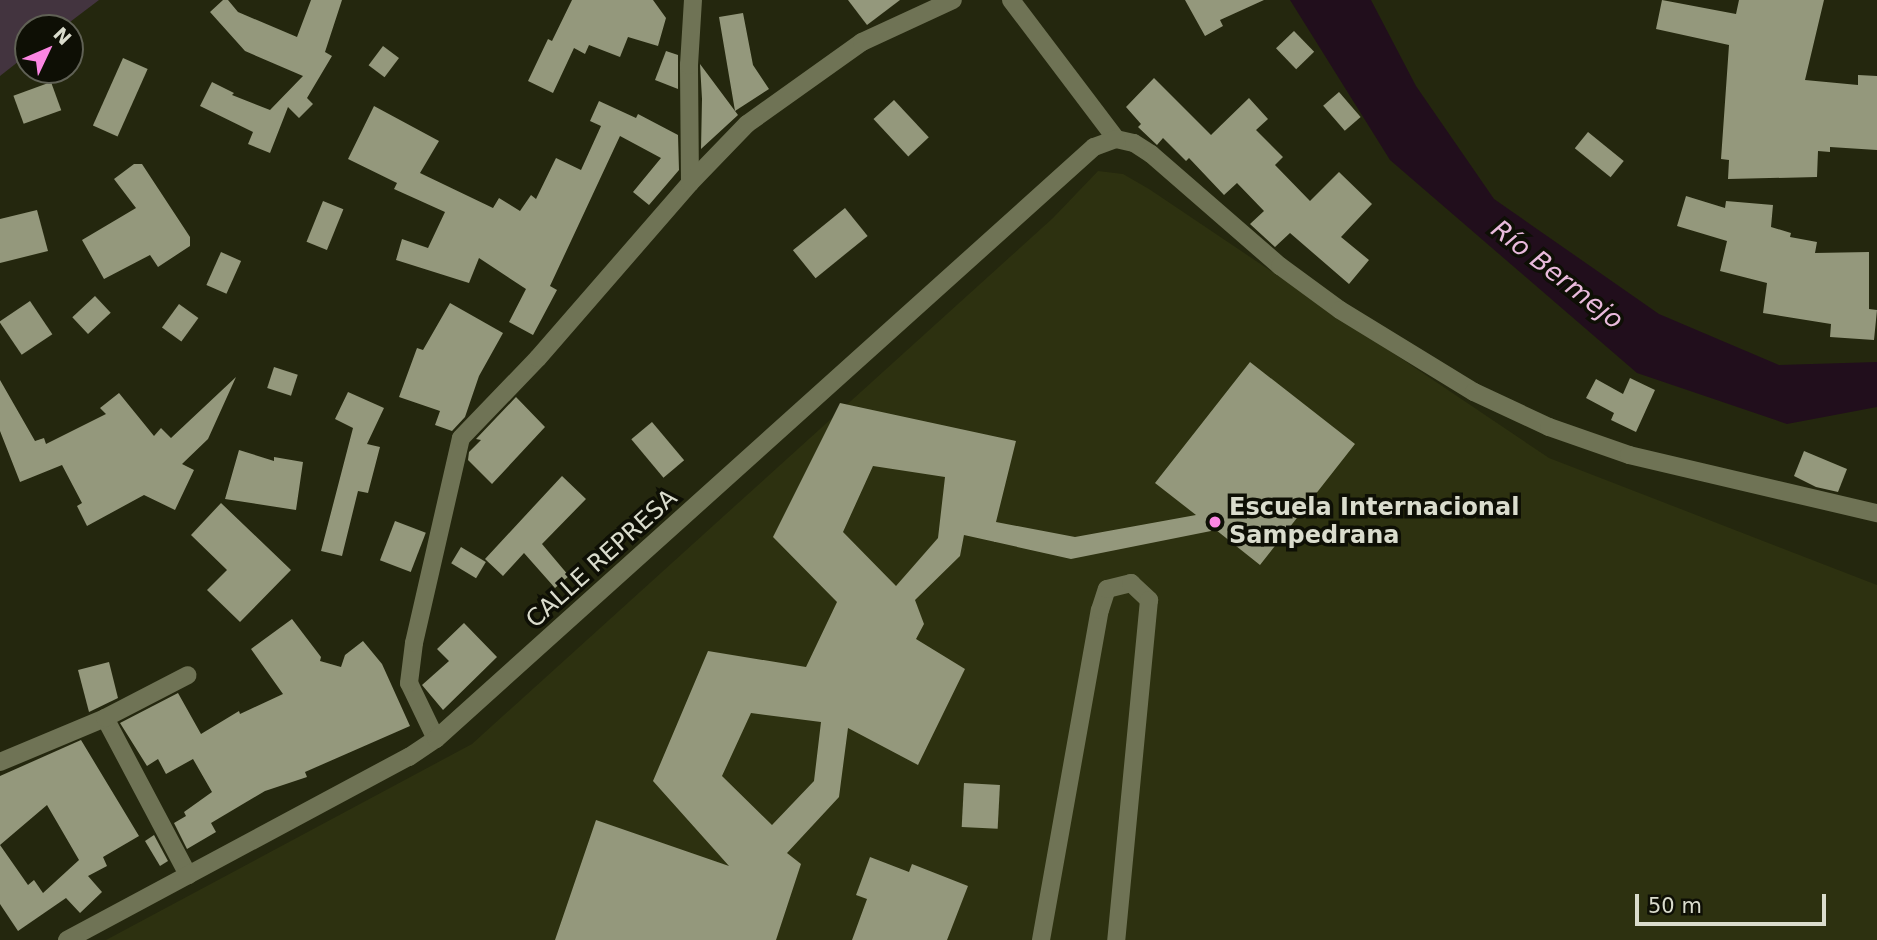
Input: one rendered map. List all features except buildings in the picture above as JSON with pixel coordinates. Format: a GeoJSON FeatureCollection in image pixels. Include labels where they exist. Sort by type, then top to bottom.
{"type":"FeatureCollection","features":[{"type":"Feature","properties":{"kind":"street"},"geometry":{"type":"LineString","coordinates":[[690,183],[689,65],[693,0]]}},
{"type":"Feature","properties":{"kind":"street"},"geometry":{"type":"LineString","coordinates":[[436,739],[409,683],[414,643],[461,438],[538,358],[690,183],[747,124],[863,42],[953,0]]}},
{"type":"Feature","properties":{"kind":"street"},"geometry":{"type":"LineString","coordinates":[[1011,0],[1116,139],[1134,143],[1151,154],[1280,267],[1340,310],[1474,392],[1549,427],[1629,455],[1877,513]]}},
{"type":"Feature","properties":{"kind":"street","name":"CALLE REPRESA"},"geometry":{"type":"LineString","coordinates":[[67,940],[409,757],[436,739],[1094,147],[1116,139]]}},
{"type":"Feature","properties":{"kind":"street"},"geometry":{"type":"LineString","coordinates":[[1041,940],[1100,610],[1107,589],[1131,583],[1149,600],[1116,940]]}},
{"type":"Feature","properties":{"kind":"street"},"geometry":{"type":"LineString","coordinates":[[0,762],[105,718],[188,675]]}},
{"type":"Feature","properties":{"kind":"street"},"geometry":{"type":"LineString","coordinates":[[105,718],[188,875]]}},
{"type":"Feature","properties":{"kind":"shaded area"},"geometry":{"type":"Polygon","coordinates":[[[0,0],[99,0],[80,14],[14,14],[14,65],[0,76],[0,0]]]}},
{"type":"Feature","properties":{"kind":"shaded area","name":"Escuela Internacional Sampedrana"},"geometry":{"type":"Polygon","coordinates":[[[1098,171],[1123,174],[1149,189],[1549,458],[1877,585],[1877,940],[106,940],[472,744],[1053,218],[1098,171]]]}},
{"type":"Feature","properties":{"kind":"water","name":"Río Bermejo"},"geometry":{"type":"Polygon","coordinates":[[[1290,0],[1371,0],[1416,86],[1494,199],[1659,314],[1779,365],[1877,362],[1877,407],[1787,424],[1637,373],[1390,160],[1290,0]]]}},
{"type":"Feature","properties":{"kind":"place","name":"Escuela Internacional Sampedrana"},"geometry":{"type":"Point","coordinates":[1215,522]}}]}
